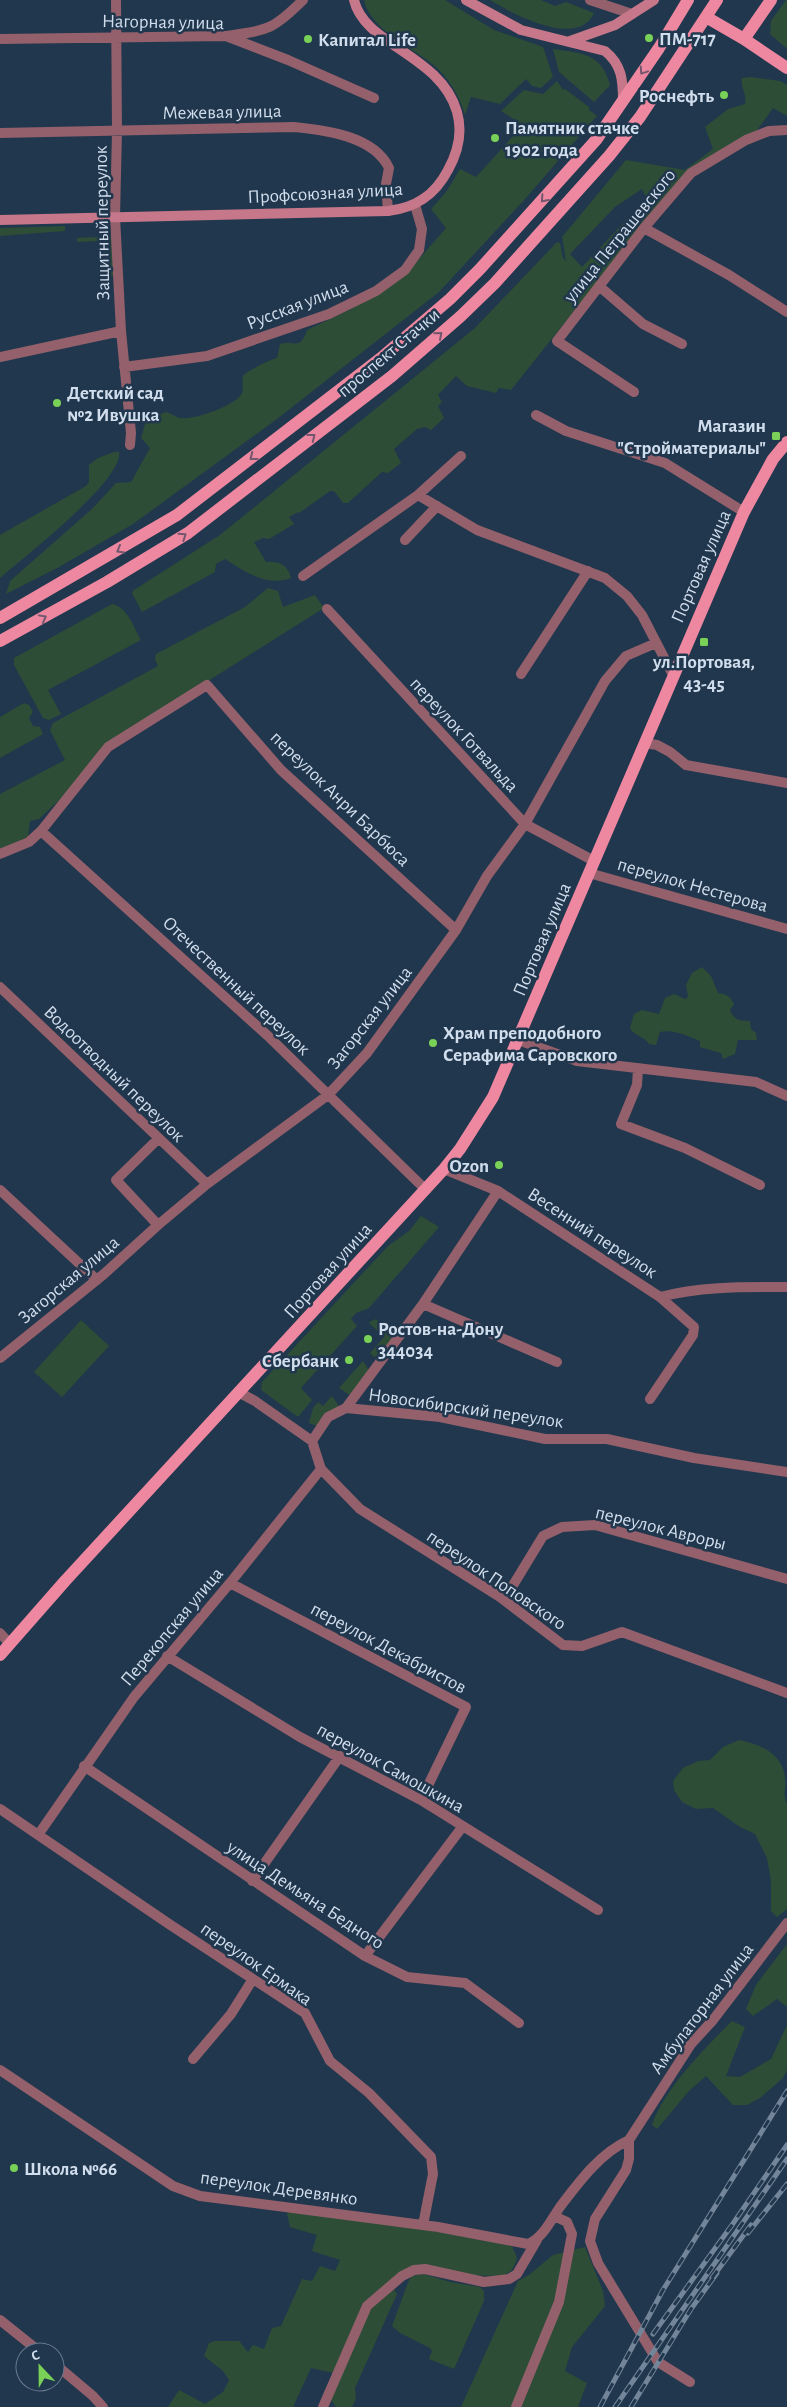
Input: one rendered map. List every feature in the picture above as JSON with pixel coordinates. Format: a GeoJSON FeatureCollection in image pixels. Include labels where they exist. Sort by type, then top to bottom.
{"type":"FeatureCollection","features":[{"type":"Feature","properties":{"kind":"main road","name":"Профсоюзная улица"},"geometry":{"type":"LineString","coordinates":[[0,220],[388,211],[415,205],[439,185],[453,162],[460,139],[457,109],[447,89],[435,74],[371,27],[360,15],[354,0]]}},
{"type":"Feature","properties":{"kind":"main road"},"geometry":{"type":"LineString","coordinates":[[466,0],[521,30],[606,51],[615,59],[623,80],[623,101]]}},
{"type":"Feature","properties":{"kind":"main road"},"geometry":{"type":"LineString","coordinates":[[632,14],[640,0]]}},
{"type":"Feature","properties":{"kind":"main road"},"geometry":{"type":"LineString","coordinates":[[570,41],[597,33],[654,0]]}},
{"type":"Feature","properties":{"kind":"main road","name":"проспект Стачки"},"geometry":{"type":"LineString","coordinates":[[0,618],[177,515],[380,358],[450,299],[480,269],[596,140],[659,48],[688,0]]}},
{"type":"Feature","properties":{"kind":"main road","name":"проспект Стачки"},"geometry":{"type":"LineString","coordinates":[[0,641],[107,582],[188,533],[392,376],[461,316],[495,283],[609,156],[640,117],[717,0]]}},
{"type":"Feature","properties":{"kind":"main road"},"geometry":{"type":"LineString","coordinates":[[744,39],[770,0]]}},
{"type":"Feature","properties":{"kind":"main road"},"geometry":{"type":"LineString","coordinates":[[706,17],[744,39],[787,68]]}},
{"type":"Feature","properties":{"kind":"main road","name":"Портовая улица"},"geometry":{"type":"LineString","coordinates":[[0,1655],[65,1581],[426,1190],[466,1141],[494,1097],[744,512],[773,459],[787,442]]}},
{"type":"Feature","properties":{"kind":"street","name":"Защитный переулок"},"geometry":{"type":"LineString","coordinates":[[116,0],[117,131],[115,217],[121,330],[131,433],[130,445]]}},
{"type":"Feature","properties":{"kind":"street"},"geometry":{"type":"LineString","coordinates":[[226,36],[272,27],[282,21],[303,0]]}},
{"type":"Feature","properties":{"kind":"street"},"geometry":{"type":"LineString","coordinates":[[590,0],[632,14]]}},
{"type":"Feature","properties":{"kind":"street","name":"Нагорная улица"},"geometry":{"type":"LineString","coordinates":[[0,39],[226,36],[288,60],[374,98]]}},
{"type":"Feature","properties":{"kind":"street","name":"Межевая улица"},"geometry":{"type":"LineString","coordinates":[[0,133],[294,127],[341,136],[369,146],[387,163],[389,168],[386,184],[388,211]]}},
{"type":"Feature","properties":{"kind":"street","name":"улица Петрашевского"},"geometry":{"type":"LineString","coordinates":[[634,392],[557,341],[644,228],[691,173],[746,140],[769,131],[787,130]]}},
{"type":"Feature","properties":{"kind":"street","name":"Русская улица"},"geometry":{"type":"LineString","coordinates":[[124,367],[207,356],[329,314],[376,291],[405,270],[419,250],[422,229],[415,205]]}},
{"type":"Feature","properties":{"kind":"street"},"geometry":{"type":"LineString","coordinates":[[644,228],[729,275],[787,312]]}},
{"type":"Feature","properties":{"kind":"street"},"geometry":{"type":"LineString","coordinates":[[600,286],[643,324],[682,344]]}},
{"type":"Feature","properties":{"kind":"street"},"geometry":{"type":"LineString","coordinates":[[0,357],[121,330]]}},
{"type":"Feature","properties":{"kind":"street"},"geometry":{"type":"LineString","coordinates":[[536,415],[566,431],[666,463],[744,512]]}},
{"type":"Feature","properties":{"kind":"street"},"geometry":{"type":"LineString","coordinates":[[303,576],[418,495],[461,456]]}},
{"type":"Feature","properties":{"kind":"street"},"geometry":{"type":"LineString","coordinates":[[418,495],[477,530],[605,578],[627,596],[642,615],[673,675]]}},
{"type":"Feature","properties":{"kind":"street"},"geometry":{"type":"LineString","coordinates":[[405,540],[437,506]]}},
{"type":"Feature","properties":{"kind":"street"},"geometry":{"type":"LineString","coordinates":[[521,674],[588,571]]}},
{"type":"Feature","properties":{"kind":"street","name":"переулок Готвальда"},"geometry":{"type":"LineString","coordinates":[[327,609],[525,824],[592,867]]}},
{"type":"Feature","properties":{"kind":"street","name":"Загорская улица"},"geometry":{"type":"LineString","coordinates":[[0,1358],[97,1280],[207,1184],[328,1095],[367,1053],[456,930],[487,876],[525,824],[606,681],[626,656],[656,643]]}},
{"type":"Feature","properties":{"kind":"street","name":"переулок Анри Барбюса"},"geometry":{"type":"LineString","coordinates":[[41,831],[108,747],[206,685],[282,770],[456,930]]}},
{"type":"Feature","properties":{"kind":"street"},"geometry":{"type":"LineString","coordinates":[[645,743],[658,745],[686,765],[787,783]]}},
{"type":"Feature","properties":{"kind":"street"},"geometry":{"type":"LineString","coordinates":[[0,854],[29,842],[41,831]]}},
{"type":"Feature","properties":{"kind":"street","name":"Отечественный переулок"},"geometry":{"type":"LineString","coordinates":[[41,831],[268,1036],[426,1190]]}},
{"type":"Feature","properties":{"kind":"street","name":"переулок Нестерова"},"geometry":{"type":"LineString","coordinates":[[592,867],[787,929]]}},
{"type":"Feature","properties":{"kind":"street","name":"Водоотводный переулок"},"geometry":{"type":"LineString","coordinates":[[0,987],[207,1184]]}},
{"type":"Feature","properties":{"kind":"street"},"geometry":{"type":"LineString","coordinates":[[518,1040],[576,1061],[756,1082],[787,1096]]}},
{"type":"Feature","properties":{"kind":"street"},"geometry":{"type":"LineString","coordinates":[[638,1069],[637,1085],[621,1124],[685,1148],[760,1185]]}},
{"type":"Feature","properties":{"kind":"street"},"geometry":{"type":"LineString","coordinates":[[158,1139],[116,1180],[158,1225]]}},
{"type":"Feature","properties":{"kind":"street","name":"Весенний переулок"},"geometry":{"type":"LineString","coordinates":[[444,1169],[498,1191],[660,1297],[677,1293],[787,1287]]}},
{"type":"Feature","properties":{"kind":"street"},"geometry":{"type":"LineString","coordinates":[[0,1190],[97,1280]]}},
{"type":"Feature","properties":{"kind":"street"},"geometry":{"type":"LineString","coordinates":[[312,1441],[328,1417],[346,1408],[423,1304],[498,1191]]}},
{"type":"Feature","properties":{"kind":"street"},"geometry":{"type":"LineString","coordinates":[[650,1399],[693,1335],[694,1327],[660,1297]]}},
{"type":"Feature","properties":{"kind":"street"},"geometry":{"type":"LineString","coordinates":[[423,1304],[557,1362]]}},
{"type":"Feature","properties":{"kind":"street"},"geometry":{"type":"LineString","coordinates":[[240,1393],[255,1401],[312,1441],[321,1469]]}},
{"type":"Feature","properties":{"kind":"street","name":"Новосибирский переулок"},"geometry":{"type":"LineString","coordinates":[[346,1408],[440,1417],[545,1439],[607,1439],[694,1458],[787,1472]]}},
{"type":"Feature","properties":{"kind":"street","name":"Перекопская улица"},"geometry":{"type":"LineString","coordinates":[[38,1835],[84,1766],[134,1697],[230,1583],[321,1469]]}},
{"type":"Feature","properties":{"kind":"street","name":"переулок Поповского"},"geometry":{"type":"LineString","coordinates":[[321,1469],[360,1509],[500,1597],[563,1645],[582,1646],[622,1632],[787,1693]]}},
{"type":"Feature","properties":{"kind":"street","name":"переулок Авроры"},"geometry":{"type":"LineString","coordinates":[[500,1597],[517,1581],[543,1536],[562,1527],[595,1525],[787,1579]]}},
{"type":"Feature","properties":{"kind":"street","name":"переулок Декабристов"},"geometry":{"type":"LineString","coordinates":[[230,1583],[466,1707],[421,1800]]}},
{"type":"Feature","properties":{"kind":"street"},"geometry":{"type":"LineString","coordinates":[[0,1633],[10,1644]]}},
{"type":"Feature","properties":{"kind":"street","name":"переулок Самошкина"},"geometry":{"type":"LineString","coordinates":[[167,1656],[300,1737],[340,1756],[421,1800],[598,1910]]}},
{"type":"Feature","properties":{"kind":"street"},"geometry":{"type":"LineString","coordinates":[[252,1881],[340,1756]]}},
{"type":"Feature","properties":{"kind":"street","name":"улица Демьяна Бедного"},"geometry":{"type":"LineString","coordinates":[[84,1766],[365,1956],[407,1977],[465,1983],[518,2023]]}},
{"type":"Feature","properties":{"kind":"street","name":"переулок Ермака"},"geometry":{"type":"LineString","coordinates":[[0,1809],[305,2013],[330,2061],[369,2093],[431,2157],[434,2174],[423,2225]]}},
{"type":"Feature","properties":{"kind":"street"},"geometry":{"type":"LineString","coordinates":[[365,1956],[463,1826]]}},
{"type":"Feature","properties":{"kind":"street","name":"Амбулаторная улица"},"geometry":{"type":"LineString","coordinates":[[323,2407],[367,2306],[402,2276],[414,2270],[424,2269],[484,2282],[509,2279],[517,2274],[532,2242],[601,2158],[614,2147],[628,2140],[691,2044],[713,2020],[787,1923]]}},
{"type":"Feature","properties":{"kind":"street"},"geometry":{"type":"LineString","coordinates":[[192,2059],[231,2014],[253,1979]]}},
{"type":"Feature","properties":{"kind":"street","name":"переулок Деревянко"},"geometry":{"type":"LineString","coordinates":[[0,2070],[173,2186],[200,2196],[423,2225],[532,2242]]}},
{"type":"Feature","properties":{"kind":"street"},"geometry":{"type":"LineString","coordinates":[[628,2140],[629,2159],[626,2170],[595,2219],[590,2241],[598,2263],[658,2362],[690,2382]]}},
{"type":"Feature","properties":{"kind":"street"},"geometry":{"type":"LineString","coordinates":[[516,2407],[559,2302],[569,2254],[572,2234],[567,2222],[554,2216]]}},
{"type":"Feature","properties":{"kind":"street"},"geometry":{"type":"LineString","coordinates":[[0,2320],[28,2342]]}},
{"type":"Feature","properties":{"kind":"street"},"geometry":{"type":"LineString","coordinates":[[65,2372],[103,2407]]}},
{"type":"Feature","properties":{"kind":"green space"},"geometry":{"type":"Polygon","coordinates":[[[364,0],[445,0],[494,30],[543,47],[553,77],[541,88],[532,86],[526,79],[500,104],[471,97],[465,115],[461,102],[443,74],[395,39],[375,21],[368,11],[364,0]]]}},
{"type":"Feature","properties":{"kind":"green space"},"geometry":{"type":"Polygon","coordinates":[[[490,0],[541,0],[555,6],[566,2],[594,13],[586,23],[574,28],[560,28],[529,20],[490,0]]]}},
{"type":"Feature","properties":{"kind":"green space"},"geometry":{"type":"Polygon","coordinates":[[[786,0],[787,49],[770,34],[771,21],[786,0]]]}},
{"type":"Feature","properties":{"kind":"green space"},"geometry":{"type":"Polygon","coordinates":[[[553,49],[589,56],[602,66],[610,85],[594,102],[559,72],[553,49]]]}},
{"type":"Feature","properties":{"kind":"green space"},"geometry":{"type":"Polygon","coordinates":[[[750,77],[780,81],[787,85],[787,116],[773,108],[753,136],[690,172],[641,227],[511,390],[499,388],[496,393],[467,386],[456,376],[438,395],[442,402],[438,406],[444,418],[431,430],[425,427],[417,429],[394,449],[401,463],[388,473],[382,472],[348,503],[343,503],[334,491],[330,491],[299,513],[289,517],[294,524],[269,539],[263,538],[254,542],[266,562],[275,562],[282,565],[288,570],[291,578],[273,581],[256,577],[225,559],[216,564],[215,572],[142,612],[132,593],[134,590],[220,535],[475,328],[557,242],[560,243],[563,258],[566,261],[562,237],[626,160],[685,170],[713,149],[705,127],[728,109],[745,104],[742,78],[750,77]],[[642,189],[615,207],[570,254],[582,267],[626,220],[649,203],[642,189]]]}},
{"type":"Feature","properties":{"kind":"green space"},"geometry":{"type":"Polygon","coordinates":[[[557,81],[563,90],[565,89],[589,107],[589,110],[597,116],[525,199],[439,292],[277,419],[133,524],[59,567],[6,594],[10,581],[93,508],[116,483],[131,482],[150,448],[141,438],[146,420],[166,412],[180,418],[194,417],[230,404],[241,395],[243,376],[258,366],[277,358],[280,344],[299,343],[307,330],[353,308],[411,268],[446,228],[431,209],[446,192],[460,169],[476,177],[523,125],[501,111],[524,90],[543,94],[557,81]]]}},
{"type":"Feature","properties":{"kind":"green space"},"geometry":{"type":"Polygon","coordinates":[[[65,226],[65,231],[0,236],[0,228],[65,226]]]}},
{"type":"Feature","properties":{"kind":"green space"},"geometry":{"type":"Polygon","coordinates":[[[114,236],[116,276],[100,277],[98,241],[77,242],[77,238],[114,236]]]}},
{"type":"Feature","properties":{"kind":"green space"},"geometry":{"type":"Polygon","coordinates":[[[119,452],[116,465],[106,481],[90,499],[49,537],[0,578],[0,535],[86,486],[89,482],[89,465],[98,458],[119,452]]]}},
{"type":"Feature","properties":{"kind":"green space"},"geometry":{"type":"Polygon","coordinates":[[[268,588],[278,591],[283,607],[315,595],[324,608],[106,745],[68,792],[39,819],[30,821],[28,837],[0,849],[0,794],[65,760],[50,730],[53,723],[158,666],[155,659],[156,654],[245,607],[268,588]]]}},
{"type":"Feature","properties":{"kind":"green space"},"geometry":{"type":"Polygon","coordinates":[[[112,604],[122,609],[133,624],[141,640],[48,690],[61,714],[49,720],[43,718],[14,665],[14,658],[112,604]]]}},
{"type":"Feature","properties":{"kind":"green space"},"geometry":{"type":"Polygon","coordinates":[[[24,703],[29,705],[33,712],[29,718],[33,726],[40,727],[43,734],[0,758],[0,717],[24,703]]]}},
{"type":"Feature","properties":{"kind":"green space"},"geometry":{"type":"Polygon","coordinates":[[[702,967],[711,976],[718,993],[728,996],[734,1004],[730,1010],[733,1016],[740,1020],[750,1021],[751,1029],[756,1033],[757,1040],[738,1040],[735,1054],[723,1059],[721,1053],[700,1047],[700,1041],[680,1034],[670,1031],[660,1032],[656,1045],[649,1044],[632,1031],[630,1028],[634,1014],[642,1010],[659,1014],[665,998],[674,994],[685,999],[688,997],[686,985],[692,973],[702,967]]]}},
{"type":"Feature","properties":{"kind":"green space"},"geometry":{"type":"Polygon","coordinates":[[[421,1216],[439,1227],[369,1308],[356,1313],[351,1319],[357,1326],[301,1388],[312,1400],[298,1417],[261,1390],[262,1382],[388,1246],[409,1231],[421,1216]]]}},
{"type":"Feature","properties":{"kind":"green space"},"geometry":{"type":"Polygon","coordinates":[[[376,1319],[389,1330],[393,1342],[382,1354],[374,1357],[370,1353],[384,1337],[369,1322],[376,1319]]]}},
{"type":"Feature","properties":{"kind":"green space"},"geometry":{"type":"Polygon","coordinates":[[[81,1320],[109,1346],[62,1397],[34,1372],[81,1320]]]}},
{"type":"Feature","properties":{"kind":"green space"},"geometry":{"type":"Polygon","coordinates":[[[363,1361],[370,1372],[352,1394],[348,1394],[339,1388],[363,1361]]]}},
{"type":"Feature","properties":{"kind":"green space"},"geometry":{"type":"Polygon","coordinates":[[[332,1396],[341,1409],[320,1427],[309,1423],[313,1408],[318,1402],[323,1406],[332,1396]]]}},
{"type":"Feature","properties":{"kind":"green space"},"geometry":{"type":"Polygon","coordinates":[[[739,1740],[755,1744],[769,1751],[780,1762],[785,1777],[787,1804],[787,1909],[777,1917],[771,1911],[771,1881],[767,1858],[755,1834],[740,1827],[713,1808],[696,1809],[682,1802],[674,1790],[673,1781],[683,1768],[698,1761],[710,1760],[723,1747],[739,1740]]]}},
{"type":"Feature","properties":{"kind":"green space"},"geometry":{"type":"Polygon","coordinates":[[[787,1944],[787,2007],[777,1999],[753,2016],[746,2009],[756,1985],[787,1944]]]}},
{"type":"Feature","properties":{"kind":"green space"},"geometry":{"type":"Polygon","coordinates":[[[732,2021],[745,2027],[726,2076],[740,2077],[771,2059],[787,2025],[787,2070],[783,2078],[760,2098],[747,2105],[733,2105],[706,2076],[689,2091],[657,2129],[652,2125],[675,2083],[732,2021]]]}},
{"type":"Feature","properties":{"kind":"green space"},"geometry":{"type":"Polygon","coordinates":[[[291,2210],[422,2229],[512,2246],[517,2258],[512,2269],[502,2276],[463,2275],[426,2265],[371,2299],[333,2373],[311,2368],[293,2407],[168,2407],[179,2390],[205,2404],[223,2392],[229,2380],[223,2371],[204,2356],[209,2343],[215,2341],[239,2341],[248,2352],[253,2345],[264,2349],[272,2328],[281,2326],[302,2279],[312,2281],[320,2266],[335,2271],[340,2260],[312,2251],[317,2235],[290,2227],[287,2214],[291,2210]]]}},
{"type":"Feature","properties":{"kind":"green space"},"geometry":{"type":"Polygon","coordinates":[[[585,2247],[603,2291],[605,2306],[572,2347],[565,2371],[587,2383],[578,2407],[461,2407],[518,2281],[529,2275],[553,2255],[585,2247]]]}},
{"type":"Feature","properties":{"kind":"green space"},"geometry":{"type":"Polygon","coordinates":[[[424,2274],[450,2282],[480,2287],[484,2291],[484,2301],[454,2369],[429,2359],[432,2351],[430,2348],[400,2333],[392,2326],[409,2280],[412,2276],[424,2274]]]}},
{"type":"Feature","properties":{"kind":"green space"},"geometry":{"type":"Polygon","coordinates":[[[394,2289],[397,2294],[355,2388],[356,2399],[352,2407],[336,2407],[331,2400],[370,2310],[394,2289]]]}},
{"type":"Feature","properties":{"kind":"railway"},"geometry":{"type":"LineString","coordinates":[[600,2407],[663,2290],[787,2091]]}},
{"type":"Feature","properties":{"kind":"railway"},"geometry":{"type":"LineString","coordinates":[[653,2334],[787,2145]]}},
{"type":"Feature","properties":{"kind":"railway"},"geometry":{"type":"LineString","coordinates":[[615,2407],[787,2159]]}},
{"type":"Feature","properties":{"kind":"railway"},"geometry":{"type":"LineString","coordinates":[[748,2233],[787,2184]]}},
{"type":"Feature","properties":{"kind":"railway"},"geometry":{"type":"LineString","coordinates":[[712,2278],[751,2225]]}},
{"type":"Feature","properties":{"kind":"railway"},"geometry":{"type":"LineString","coordinates":[[631,2407],[691,2309],[717,2273]]}},
{"type":"Feature","properties":{"kind":"place","name":"ПМ-717"},"geometry":{"type":"Point","coordinates":[649,38]}},
{"type":"Feature","properties":{"kind":"place","name":"Капитал Life"},"geometry":{"type":"Point","coordinates":[308,39]}},
{"type":"Feature","properties":{"kind":"place","name":"Роснефть"},"geometry":{"type":"Point","coordinates":[724,95]}},
{"type":"Feature","properties":{"kind":"place","name":"Памятник стачке 1902 года"},"geometry":{"type":"Point","coordinates":[495,138]}},
{"type":"Feature","properties":{"kind":"place","name":"Детский сад №2 Ивушка"},"geometry":{"type":"Point","coordinates":[57,403]}},
{"type":"Feature","properties":{"kind":"place","name":"Магазин \"Стройматериалы\""},"geometry":{"type":"Point","coordinates":[776,436]}},
{"type":"Feature","properties":{"kind":"place","name":"ул.Портовая, 43-45"},"geometry":{"type":"Point","coordinates":[704,642]}},
{"type":"Feature","properties":{"kind":"place","name":"Храм преподобного Серафима Саровского"},"geometry":{"type":"Point","coordinates":[433,1043]}},
{"type":"Feature","properties":{"kind":"place","name":"Ozon"},"geometry":{"type":"Point","coordinates":[499,1165]}},
{"type":"Feature","properties":{"kind":"place","name":"Ростов-на-Дону 344034"},"geometry":{"type":"Point","coordinates":[368,1339]}},
{"type":"Feature","properties":{"kind":"place","name":"Сбербанк"},"geometry":{"type":"Point","coordinates":[349,1360]}},
{"type":"Feature","properties":{"kind":"place","name":"Школа №66"},"geometry":{"type":"Point","coordinates":[14,2168]}}]}
